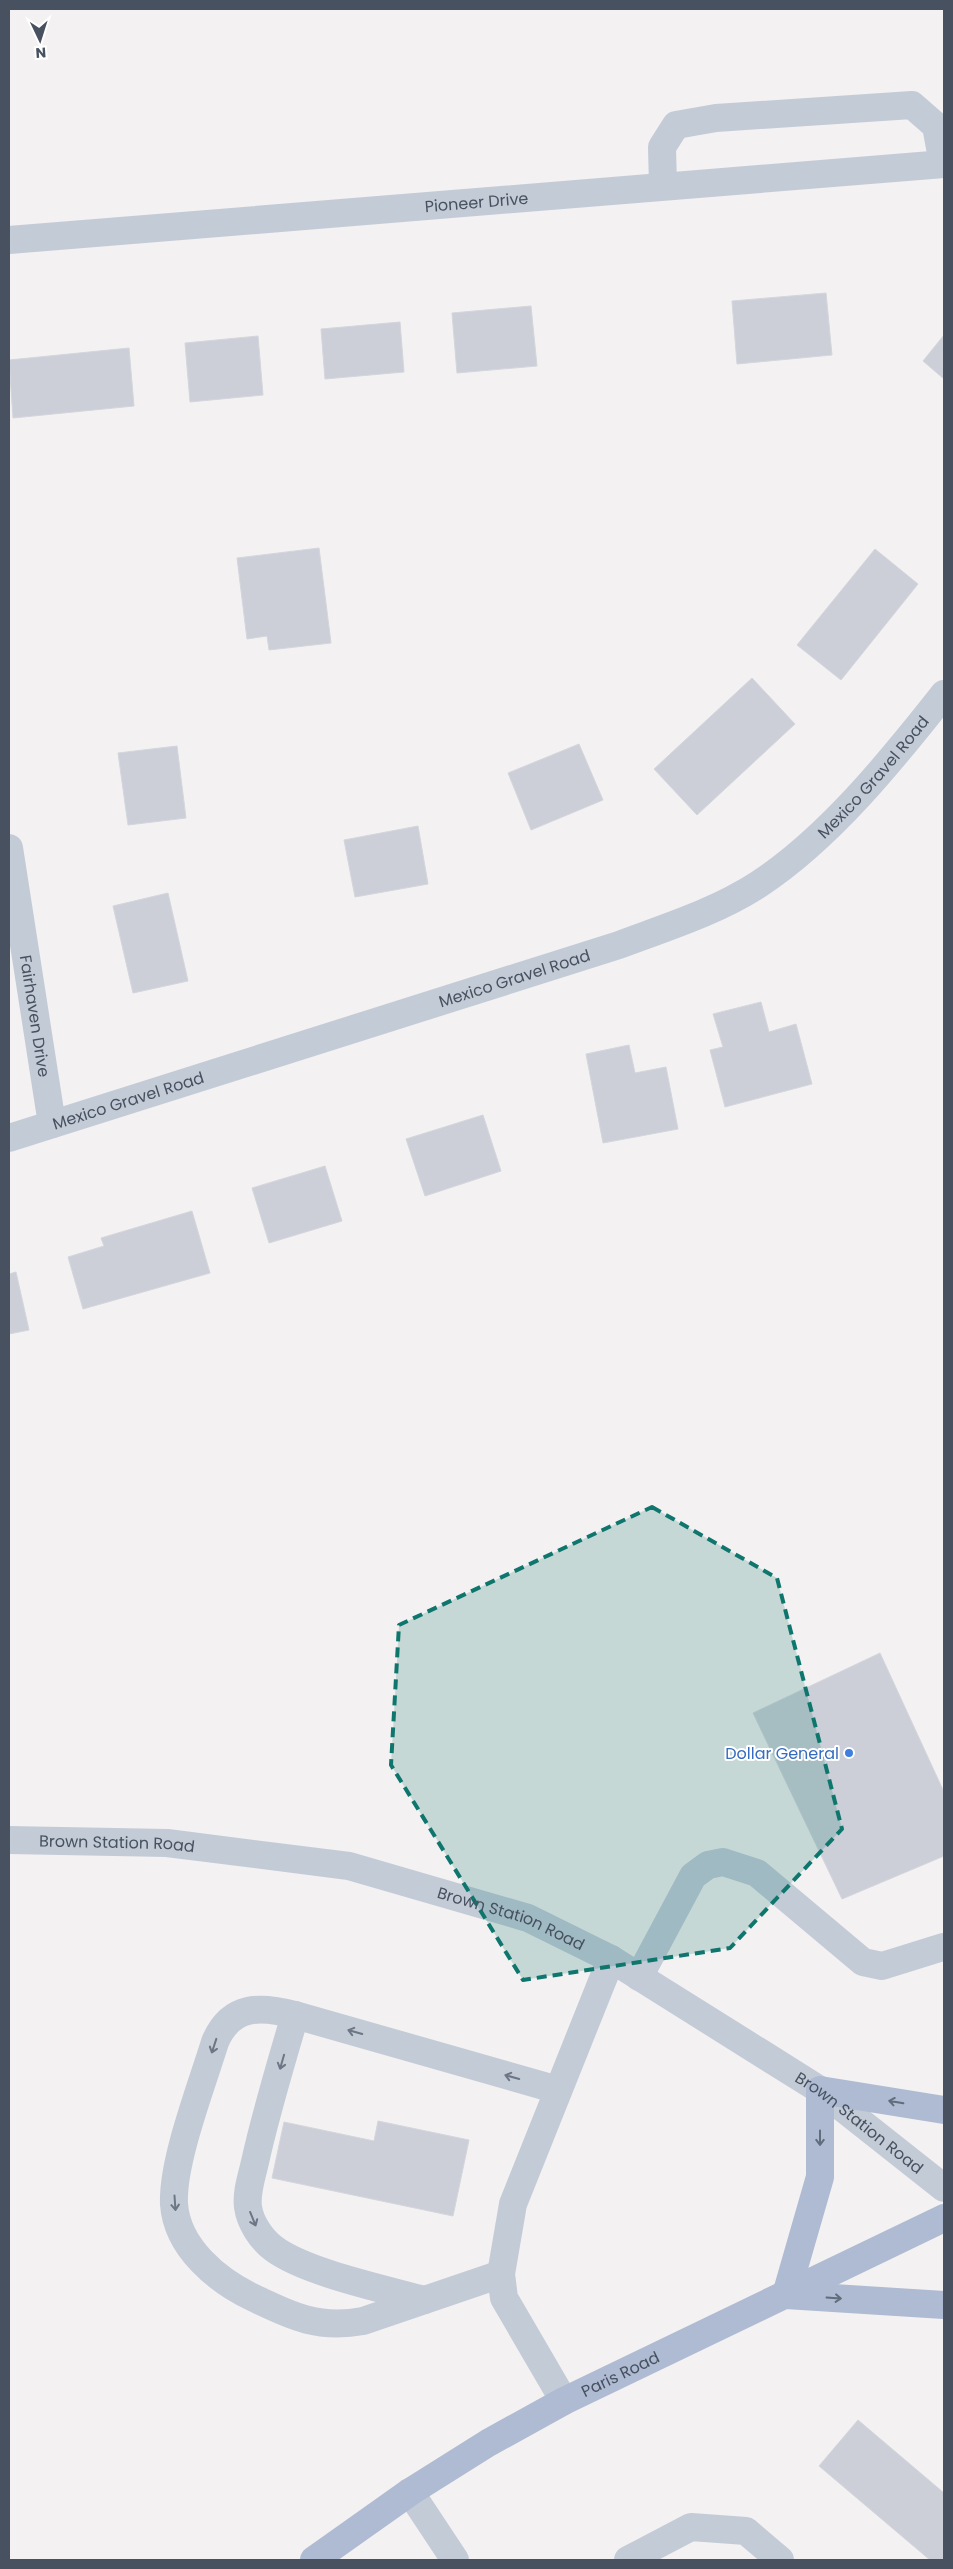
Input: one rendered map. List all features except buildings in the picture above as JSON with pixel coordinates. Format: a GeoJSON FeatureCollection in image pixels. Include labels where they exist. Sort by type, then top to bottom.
{"type":"FeatureCollection","features":[{"type":"Feature","properties":{"kind":"main road"},"geometry":{"type":"LineString","coordinates":[[944,2110],[820,2090],[820,2177],[786,2295],[944,2305]]}},
{"type":"Feature","properties":{"kind":"main road","name":"Paris Road"},"geometry":{"type":"LineString","coordinates":[[314,2560],[410,2492],[488,2443],[564,2401],[944,2218]]}},
{"type":"Feature","properties":{"kind":"street"},"geometry":{"type":"LineString","coordinates":[[663,186],[662,147],[676,124],[716,118],[912,105],[936,126],[944,164]]}},
{"type":"Feature","properties":{"kind":"street","name":"Pioneer Drive"},"geometry":{"type":"LineString","coordinates":[[9,240],[944,164]]}},
{"type":"Feature","properties":{"kind":"street","name":"Mexico Gravel Road"},"geometry":{"type":"LineString","coordinates":[[9,1138],[619,945],[703,914],[759,884],[820,835],[900,750],[944,694]]}},
{"type":"Feature","properties":{"kind":"street","name":"Fairhaven Drive"},"geometry":{"type":"LineString","coordinates":[[9,848],[52,1124]]}},
{"type":"Feature","properties":{"kind":"street","name":"Brown Station Road"},"geometry":{"type":"LineString","coordinates":[[9,1840],[167,1843],[349,1866],[528,1918],[611,1959],[820,2090],[944,2188]]}},
{"type":"Feature","properties":{"kind":"street"},"geometry":{"type":"LineString","coordinates":[[639,1977],[693,1876],[708,1865],[723,1862],[757,1873],[863,1962],[882,1966],[943,1947]]}},
{"type":"Feature","properties":{"kind":"street"},"geometry":{"type":"LineString","coordinates":[[564,2401],[504,2298],[501,2274],[513,2204],[611,1959]]}},
{"type":"Feature","properties":{"kind":"street"},"geometry":{"type":"LineString","coordinates":[[501,2274],[363,2321],[340,2325],[323,2325],[303,2320],[236,2290],[216,2276],[190,2248],[179,2226],[174,2206],[174,2184],[183,2149],[220,2030],[244,2011],[262,2008],[295,2015],[558,2090]]}},
{"type":"Feature","properties":{"kind":"street"},"geometry":{"type":"LineString","coordinates":[[295,2015],[260,2137],[249,2190],[248,2206],[251,2219],[266,2242],[289,2257],[339,2276],[424,2300]]}},
{"type":"Feature","properties":{"kind":"street"},"geometry":{"type":"LineString","coordinates":[[410,2492],[455,2560]]}},
{"type":"Feature","properties":{"kind":"street"},"geometry":{"type":"LineString","coordinates":[[628,2560],[691,2527],[746,2531],[780,2560]]}},
{"type":"Feature","properties":{"kind":"highlighted area"},"geometry":{"type":"Polygon","coordinates":[[[652,1507],[777,1578],[842,1829],[730,1948],[523,1980],[391,1765],[399,1625],[652,1507]]]}},
{"type":"Feature","properties":{"kind":"place","name":"Dollar General"},"geometry":{"type":"Point","coordinates":[849,1753]}}]}
